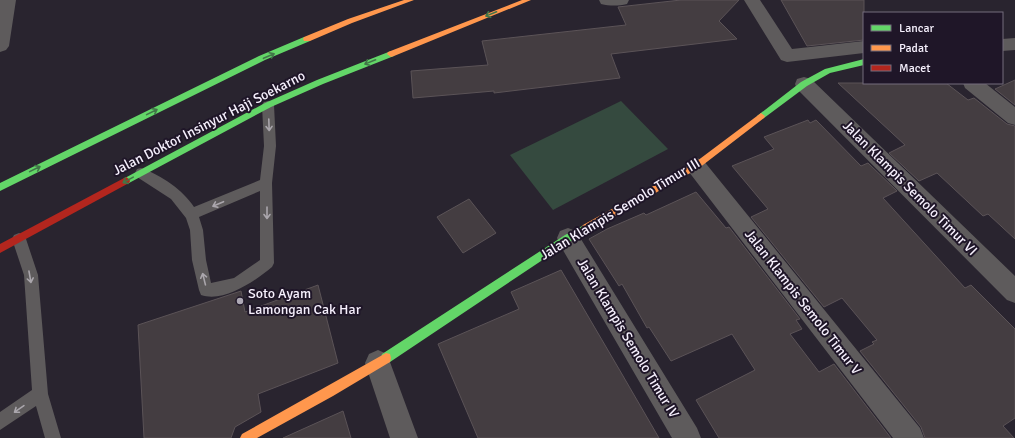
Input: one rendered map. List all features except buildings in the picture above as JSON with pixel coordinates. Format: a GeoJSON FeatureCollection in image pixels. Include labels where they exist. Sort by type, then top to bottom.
{"type":"FeatureCollection","features":[{"type":"Feature","properties":{"kind":"main road"},"geometry":{"type":"LineString","coordinates":[[0,187],[262,58],[350,21],[411,0]]}},
{"type":"Feature","properties":{"kind":"main road","name":"Jalan Doktor Insinyur Haji Soekarno"},"geometry":{"type":"LineString","coordinates":[[0,249],[268,105],[320,82],[528,0]]}},
{"type":"Feature","properties":{"kind":"main road","name":"Jalan Klampis Semolo Timur III"},"geometry":{"type":"LineString","coordinates":[[246,438],[329,392],[378,362],[568,238],[696,166],[804,84],[828,71],[863,62]]}},
{"type":"Feature","properties":{"kind":"street"},"geometry":{"type":"LineString","coordinates":[[0,46],[8,0]]}},
{"type":"Feature","properties":{"kind":"street"},"geometry":{"type":"LineString","coordinates":[[607,0],[621,0]]}},
{"type":"Feature","properties":{"kind":"street"},"geometry":{"type":"LineString","coordinates":[[752,0],[787,56],[863,47]]}},
{"type":"Feature","properties":{"kind":"street"},"geometry":{"type":"LineString","coordinates":[[1003,34],[1015,33]]}},
{"type":"Feature","properties":{"kind":"street"},"geometry":{"type":"LineString","coordinates":[[1003,45],[1015,44]]}},
{"type":"Feature","properties":{"kind":"street","name":"Jalan Klampis Semolo Timur VI"},"geometry":{"type":"LineString","coordinates":[[804,84],[1015,292]]}},
{"type":"Feature","properties":{"kind":"street"},"geometry":{"type":"LineString","coordinates":[[973,84],[1015,118]]}},
{"type":"Feature","properties":{"kind":"street","name":"Jalan Klampis Semolo Timur V"},"geometry":{"type":"LineString","coordinates":[[696,166],[910,438]]}},
{"type":"Feature","properties":{"kind":"street","name":"Jalan Klampis Semolo Timur IV"},"geometry":{"type":"LineString","coordinates":[[568,238],[687,438]]}},
{"type":"Feature","properties":{"kind":"street"},"geometry":{"type":"LineString","coordinates":[[378,362],[404,438]]}},
{"type":"Feature","properties":{"kind":"lane"},"geometry":{"type":"LineString","coordinates":[[141,173],[158,182],[181,200],[192,214],[197,230],[200,262],[206,290],[223,289],[240,284],[267,263],[266,184],[270,146],[268,105]]}},
{"type":"Feature","properties":{"kind":"lane"},"geometry":{"type":"LineString","coordinates":[[192,214],[266,184]]}},
{"type":"Feature","properties":{"kind":"lane"},"geometry":{"type":"LineString","coordinates":[[19,239],[30,276],[40,394],[53,438]]}},
{"type":"Feature","properties":{"kind":"lane"},"geometry":{"type":"LineString","coordinates":[[0,422],[40,394]]}},
{"type":"Feature","properties":{"kind":"green space"},"geometry":{"type":"Polygon","coordinates":[[[621,101],[668,149],[553,210],[510,155],[621,101]]]}},
{"type":"Feature","properties":{"kind":"traffic: fast"},"geometry":{"type":"LineString","coordinates":[[0,187],[262,58],[307,39]]}},
{"type":"Feature","properties":{"kind":"traffic: fast"},"geometry":{"type":"LineString","coordinates":[[126,181],[268,105],[320,82],[391,54]]}},
{"type":"Feature","properties":{"kind":"traffic: fast"},"geometry":{"type":"LineString","coordinates":[[761,116],[804,84],[828,71],[863,62]]}},
{"type":"Feature","properties":{"kind":"traffic: fast"},"geometry":{"type":"LineString","coordinates":[[386,358],[568,238],[586,228]]}},
{"type":"Feature","properties":{"kind":"traffic: slow"},"geometry":{"type":"LineString","coordinates":[[307,39],[350,21],[411,0]]}},
{"type":"Feature","properties":{"kind":"traffic: slow"},"geometry":{"type":"LineString","coordinates":[[391,54],[528,0]]}},
{"type":"Feature","properties":{"kind":"traffic: slow"},"geometry":{"type":"LineString","coordinates":[[586,228],[696,166],[761,116]]}},
{"type":"Feature","properties":{"kind":"traffic: slow"},"geometry":{"type":"LineString","coordinates":[[246,438],[329,392],[386,358]]}},
{"type":"Feature","properties":{"kind":"traffic: jam"},"geometry":{"type":"LineString","coordinates":[[0,249],[126,181]]}},
{"type":"Feature","properties":{"kind":"place","name":"Soto Ayam Lamongan Cak Har"},"geometry":{"type":"Point","coordinates":[240,301]}}]}
